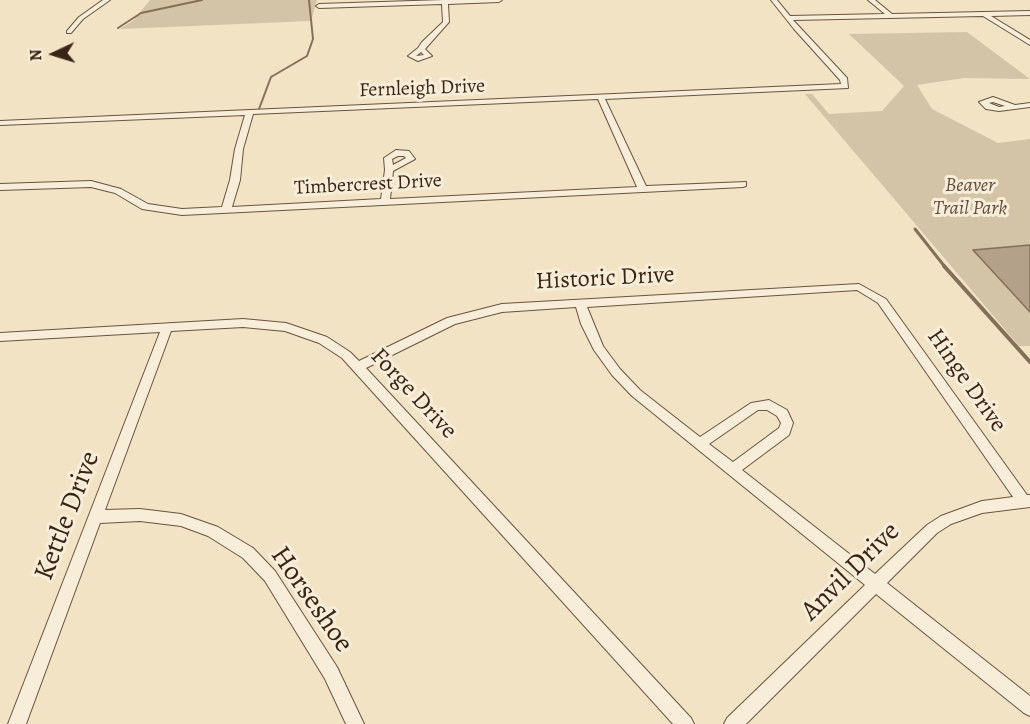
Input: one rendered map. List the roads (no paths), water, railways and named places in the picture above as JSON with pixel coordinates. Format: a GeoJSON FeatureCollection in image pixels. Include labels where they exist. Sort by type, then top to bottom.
{"type":"FeatureCollection","features":[{"type":"Feature","properties":{"kind":"street"},"geometry":{"type":"LineString","coordinates":[[69,32],[81,18],[107,0]]}},
{"type":"Feature","properties":{"kind":"street"},"geometry":{"type":"LineString","coordinates":[[319,6],[376,2],[499,0]]}},
{"type":"Feature","properties":{"kind":"street"},"geometry":{"type":"LineString","coordinates":[[774,0],[789,18],[1030,13]]}},
{"type":"Feature","properties":{"kind":"street"},"geometry":{"type":"LineString","coordinates":[[871,0],[890,15]]}},
{"type":"Feature","properties":{"kind":"street"},"geometry":{"type":"LineString","coordinates":[[421,49],[424,43],[446,22],[445,2]]}},
{"type":"Feature","properties":{"kind":"street"},"geometry":{"type":"LineString","coordinates":[[984,14],[1030,43]]}},
{"type":"Feature","properties":{"kind":"street","name":"Fernleigh Drive"},"geometry":{"type":"LineString","coordinates":[[0,123],[845,86],[844,80],[789,18]]}},
{"type":"Feature","properties":{"kind":"street"},"geometry":{"type":"LineString","coordinates":[[601,98],[643,190]]}},
{"type":"Feature","properties":{"kind":"street"},"geometry":{"type":"LineString","coordinates":[[1012,106],[1030,105]]}},
{"type":"Feature","properties":{"kind":"street"},"geometry":{"type":"LineString","coordinates":[[226,210],[239,149],[250,112]]}},
{"type":"Feature","properties":{"kind":"street"},"geometry":{"type":"LineString","coordinates":[[386,202],[389,170]]}},
{"type":"Feature","properties":{"kind":"street","name":"Timbercrest Drive"},"geometry":{"type":"LineString","coordinates":[[0,187],[91,184],[118,191],[136,204],[154,209],[182,212],[743,184]]}},
{"type":"Feature","properties":{"kind":"street","name":"Historic Drive"},"geometry":{"type":"LineString","coordinates":[[358,367],[443,325],[479,312],[514,306],[843,286],[867,290]]}},
{"type":"Feature","properties":{"kind":"street","name":"Hinge Drive"},"geometry":{"type":"LineString","coordinates":[[867,290],[882,301],[1027,502]]}},
{"type":"Feature","properties":{"kind":"street"},"geometry":{"type":"LineString","coordinates":[[580,302],[591,334],[616,372],[636,393],[1030,707]]}},
{"type":"Feature","properties":{"kind":"street","name":"Forge Drive"},"geometry":{"type":"LineString","coordinates":[[0,337],[243,323],[286,327],[323,340],[346,355],[358,367],[685,724]]}},
{"type":"Feature","properties":{"kind":"street","name":"Kettle Drive"},"geometry":{"type":"LineString","coordinates":[[17,724],[167,327]]}},
{"type":"Feature","properties":{"kind":"street"},"geometry":{"type":"LineString","coordinates":[[699,444],[755,406],[769,405],[782,412],[787,423],[784,431],[732,470]]}},
{"type":"Feature","properties":{"kind":"street","name":"Anvil Drive"},"geometry":{"type":"LineString","coordinates":[[733,724],[919,540],[946,520],[982,507],[1027,502]]}},
{"type":"Feature","properties":{"kind":"street","name":"Horseshoe"},"geometry":{"type":"LineString","coordinates":[[95,517],[140,515],[181,520],[213,531],[248,553],[270,576],[331,673],[355,724]]}},
{"type":"Feature","properties":{"kind":"waterway"},"geometry":{"type":"LineString","coordinates":[[118,28],[141,13],[202,0]]}},
{"type":"Feature","properties":{"kind":"waterway"},"geometry":{"type":"LineString","coordinates":[[259,109],[271,77],[307,56],[313,39],[309,0]]}},
{"type":"Feature","properties":{"kind":"waterway"},"geometry":{"type":"LineString","coordinates":[[915,229],[945,267]]}},
{"type":"Feature","properties":{"kind":"waterway"},"geometry":{"type":"LineString","coordinates":[[944,266],[1030,362]]}},
{"type":"Feature","properties":{"kind":"park label","name":"Beaver Trail Park"},"geometry":{"type":"Point","coordinates":[970,198]}}]}
